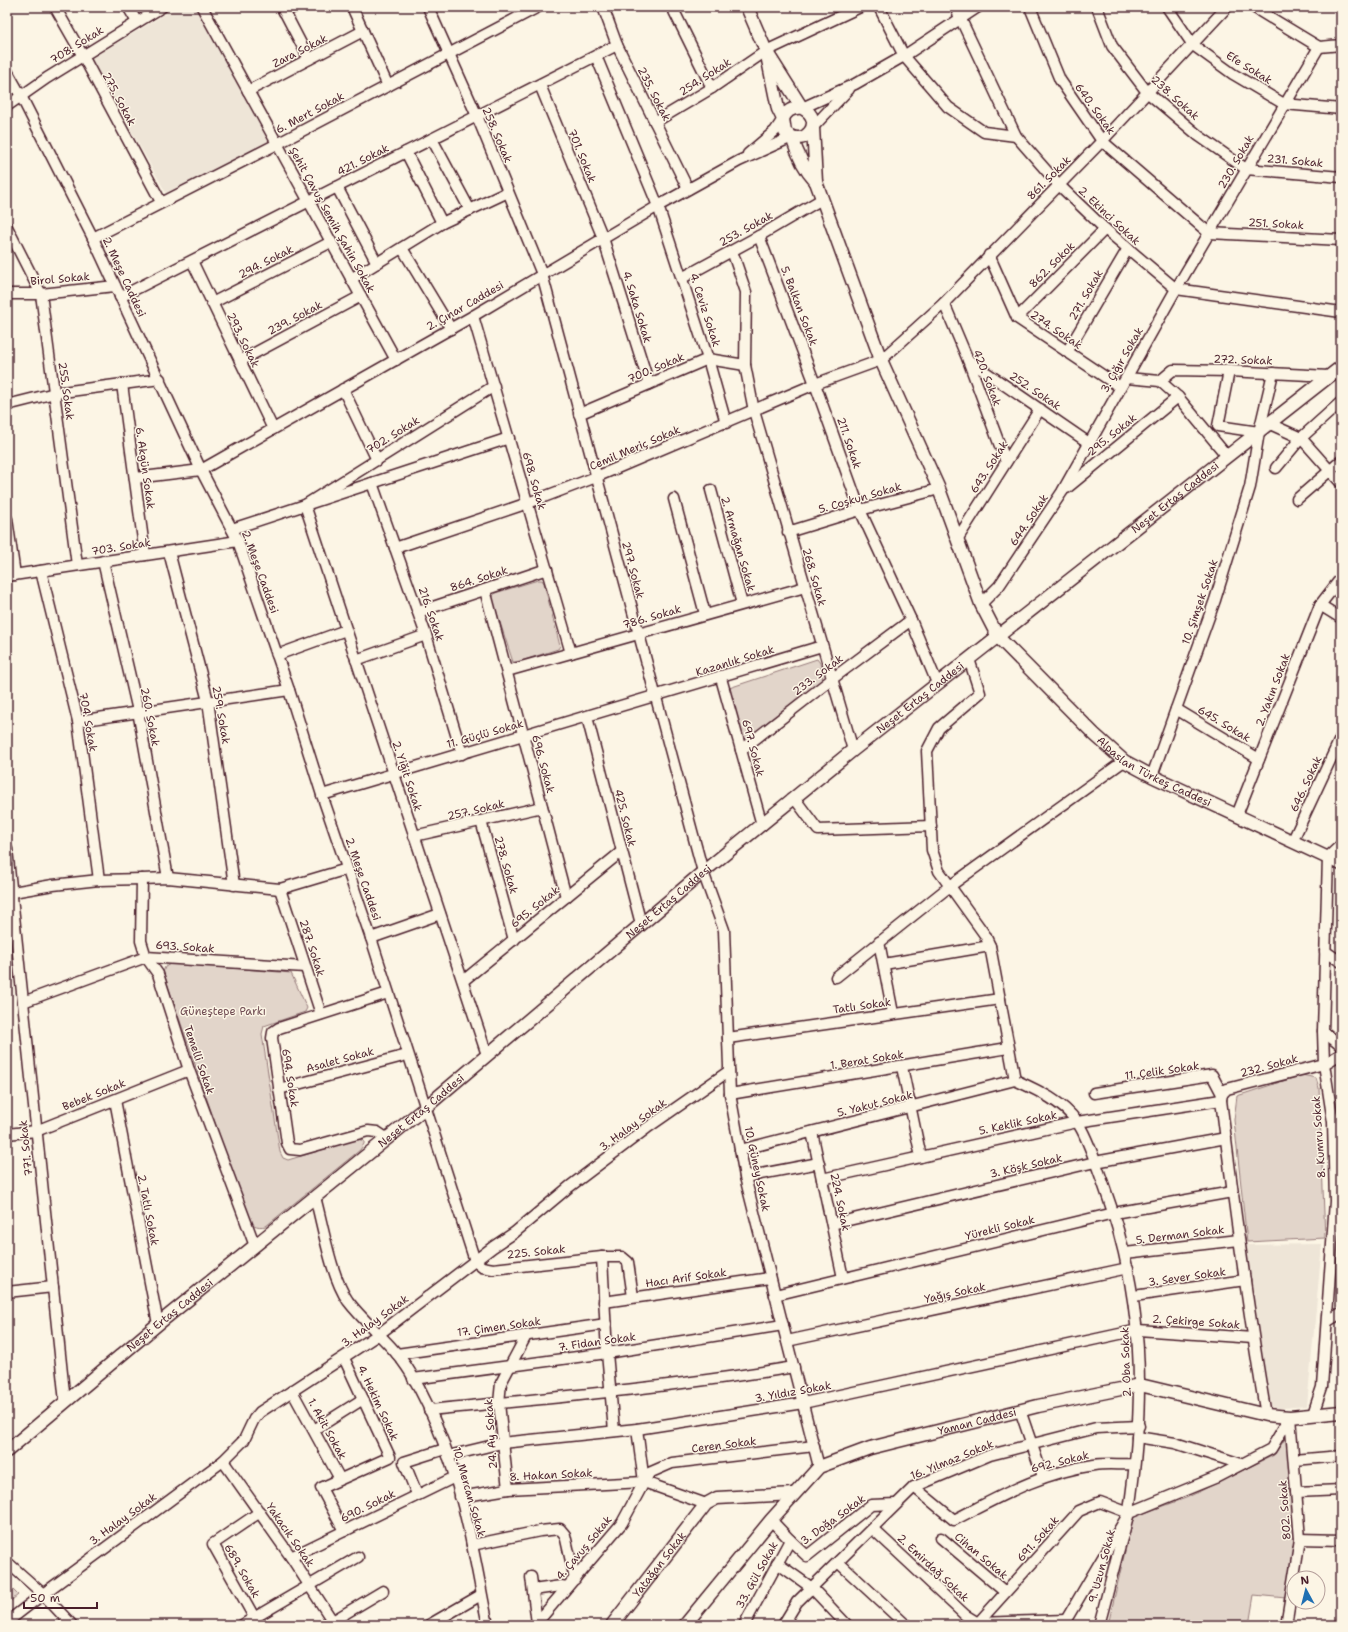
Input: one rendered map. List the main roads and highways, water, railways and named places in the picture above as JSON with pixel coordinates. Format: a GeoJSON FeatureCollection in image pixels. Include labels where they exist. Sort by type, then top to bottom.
{"type":"FeatureCollection","features":[{"type":"Feature","properties":{"kind":"main road"},"geometry":{"type":"LineString","coordinates":[[747,7],[766,51],[802,108]]}},
{"type":"Feature","properties":{"kind":"main road"},"geometry":{"type":"LineString","coordinates":[[766,51],[777,96],[778,109],[783,119],[785,132],[792,137],[797,138],[807,136],[813,127]]}},
{"type":"Feature","properties":{"kind":"main road"},"geometry":{"type":"LineString","coordinates":[[783,119],[792,108],[802,108],[807,110],[813,118],[816,182]]}},
{"type":"Feature","properties":{"kind":"main road"},"geometry":{"type":"LineString","coordinates":[[792,137],[796,150],[807,172],[816,182]]}},
{"type":"Feature","properties":{"kind":"main road","name":"Alpaslan Türkeş Caddesi"},"geometry":{"type":"LineString","coordinates":[[816,182],[881,360],[939,489],[981,604],[998,637],[1064,706],[1124,760],[1152,776],[1293,840],[1341,864]]}},
{"type":"Feature","properties":{"kind":"main road","name":"Neşet Ertaş Caddesi"},"geometry":{"type":"LineString","coordinates":[[7,1451],[158,1324],[426,1107],[702,872],[795,799],[853,750],[937,683],[998,637],[1341,367]]}},
{"type":"Feature","properties":{"kind":"main road","name":"Yaman Caddesi"},"geometry":{"type":"LineString","coordinates":[[685,1625],[793,1494],[819,1467],[870,1448],[1020,1410],[1140,1385],[1266,1415],[1290,1417],[1341,1412]]}},
{"type":"Feature","properties":{"kind":"main road","name":"Yatağan Sokak"},"geometry":{"type":"LineString","coordinates":[[612,1625],[706,1504],[717,1498],[793,1494]]}},
{"type":"Feature","properties":{"kind":"park label","name":"Güneştepe Parkı"},"geometry":{"type":"Point","coordinates":[223,1011]}}]}
